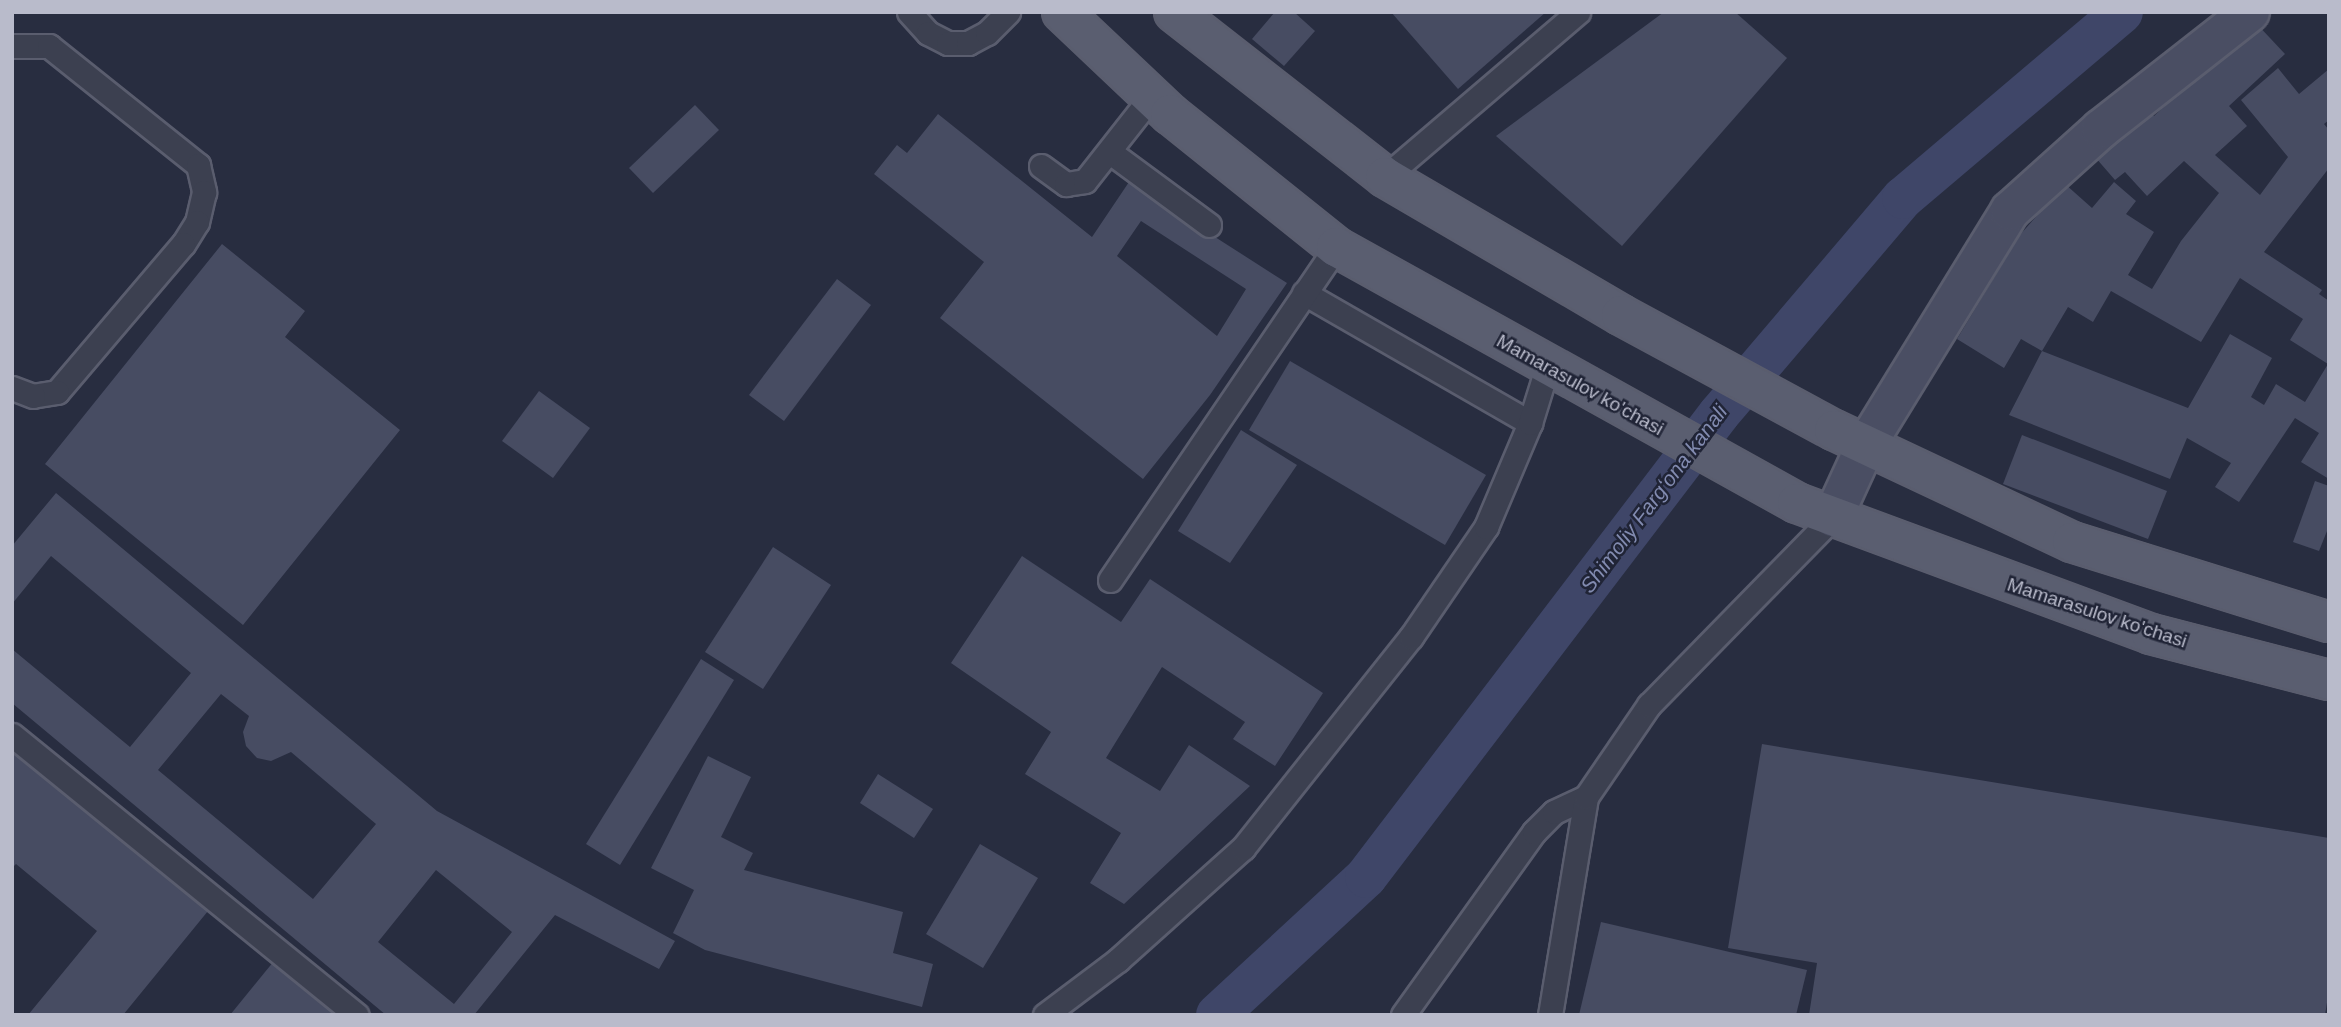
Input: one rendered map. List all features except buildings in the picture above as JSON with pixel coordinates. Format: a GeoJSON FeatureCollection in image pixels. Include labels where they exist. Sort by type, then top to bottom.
{"type":"FeatureCollection","features":[{"type":"Feature","properties":{"kind":"main road","name":"Mamarasulov ko'chasi"},"geometry":{"type":"LineString","coordinates":[[1062,12],[1152,96],[1336,247],[1581,387],[1797,503],[2151,634],[2329,680]]}},
{"type":"Feature","properties":{"kind":"main road"},"geometry":{"type":"LineString","coordinates":[[1174,12],[1385,177],[1621,315],[1850,437],[2072,542],[2329,622]]}},
{"type":"Feature","properties":{"kind":"street"},"geometry":{"type":"LineString","coordinates":[[1833,517],[1850,437],[2010,211],[2101,129],[2250,12]]}},
{"type":"Feature","properties":{"kind":"lane"},"geometry":{"type":"LineString","coordinates":[[909,12],[928,33],[948,43],[978,38],[1008,12]]}},
{"type":"Feature","properties":{"kind":"lane"},"geometry":{"type":"LineString","coordinates":[[1385,177],[1578,12]]}},
{"type":"Feature","properties":{"kind":"lane"},"geometry":{"type":"LineString","coordinates":[[12,46],[49,46],[198,165],[204,192],[197,222],[183,244],[57,392],[33,396],[12,388]]}},
{"type":"Feature","properties":{"kind":"lane"},"geometry":{"type":"LineString","coordinates":[[1041,166],[1074,185],[1085,181],[1152,96]]}},
{"type":"Feature","properties":{"kind":"lane"},"geometry":{"type":"LineString","coordinates":[[1110,152],[1209,225]]}},
{"type":"Feature","properties":{"kind":"lane"},"geometry":{"type":"LineString","coordinates":[[1110,580],[1336,247]]}},
{"type":"Feature","properties":{"kind":"lane"},"geometry":{"type":"LineString","coordinates":[[1304,293],[1530,423]]}},
{"type":"Feature","properties":{"kind":"lane"},"geometry":{"type":"LineString","coordinates":[[1045,1015],[1118,960],[1243,848],[1411,637],[1486,527],[1530,423],[1548,368]]}},
{"type":"Feature","properties":{"kind":"lane"},"geometry":{"type":"LineString","coordinates":[[1550,1015],[1586,797],[1649,705],[1833,517]]}},
{"type":"Feature","properties":{"kind":"lane"},"geometry":{"type":"LineString","coordinates":[[12,735],[357,1015]]}},
{"type":"Feature","properties":{"kind":"lane"},"geometry":{"type":"LineString","coordinates":[[1403,1015],[1534,832],[1554,812],[1586,797]]}},
{"type":"Feature","properties":{"kind":"waterway","name":"Shimoliy Fargʻona kanali"},"geometry":{"type":"LineString","coordinates":[[1217,1015],[1366,877],[1719,414],[1903,198],[2122,12]]}}]}
